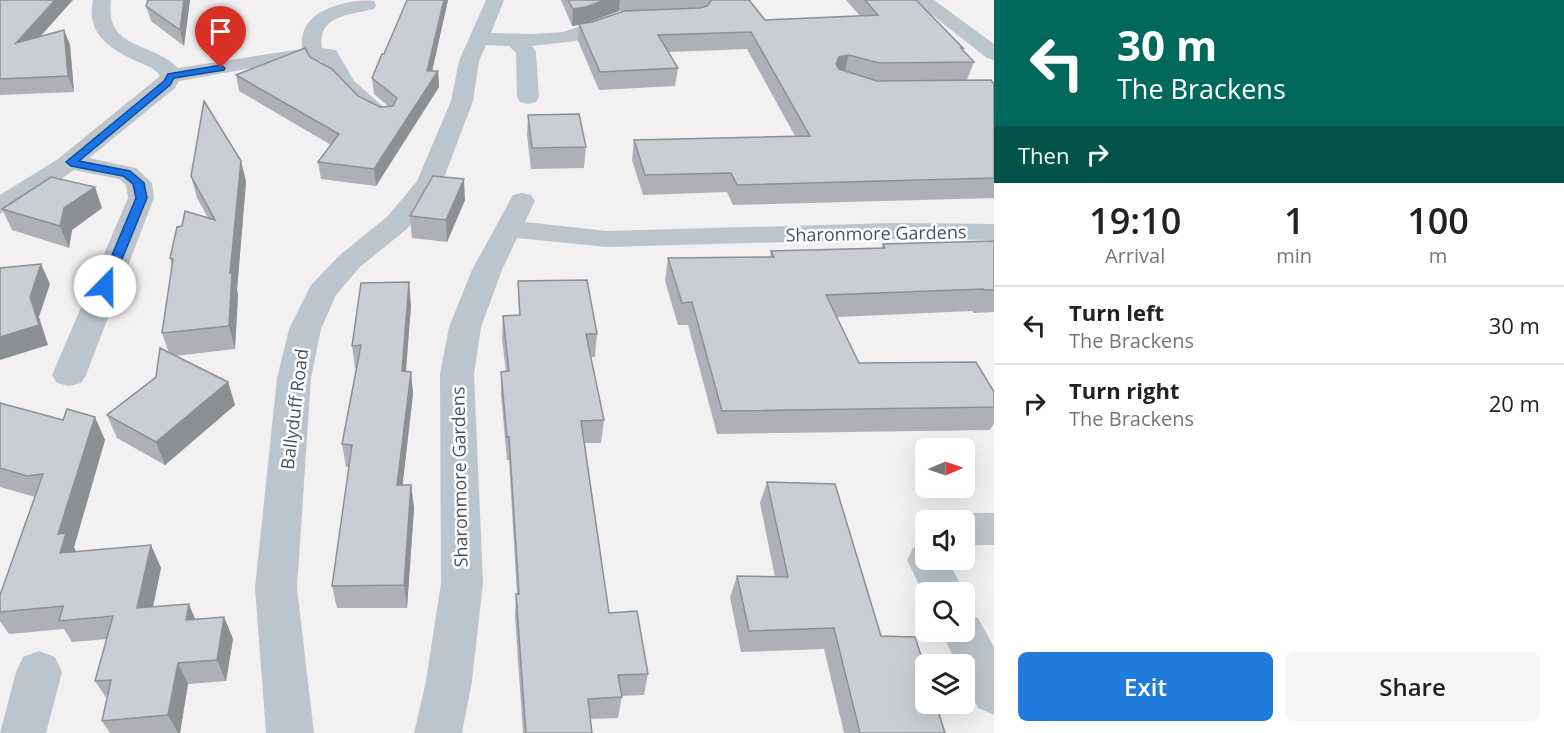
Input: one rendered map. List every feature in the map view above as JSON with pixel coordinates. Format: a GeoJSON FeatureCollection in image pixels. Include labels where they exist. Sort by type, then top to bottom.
{"type":"FeatureCollection","features":[{"type":"Feature","properties":{"kind":"street"},"geometry":{"type":"LineString","coordinates":[[0,206],[19,197],[71,162],[167,83],[171,76],[169,70],[162,65],[112,39],[101,26],[99,10],[102,0]]}},
{"type":"Feature","properties":{"kind":"street","name":"Ballyduff Road"},"geometry":{"type":"LineString","coordinates":[[290,733],[276,588],[294,378],[305,329],[322,292],[350,261],[398,222],[429,183],[462,101],[469,60],[495,0]]}},
{"type":"Feature","properties":{"kind":"street"},"geometry":{"type":"LineString","coordinates":[[922,0],[994,54]]}},
{"type":"Feature","properties":{"kind":"street"},"geometry":{"type":"LineString","coordinates":[[313,54],[310,42],[311,30],[317,21],[332,12],[367,5]]}},
{"type":"Feature","properties":{"kind":"street"},"geometry":{"type":"LineString","coordinates":[[478,38],[515,41],[566,37],[590,31],[619,19],[641,18]]}},
{"type":"Feature","properties":{"kind":"street"},"geometry":{"type":"LineString","coordinates":[[515,41],[526,52],[528,97]]}},
{"type":"Feature","properties":{"kind":"street"},"geometry":{"type":"LineString","coordinates":[[171,76],[257,60],[329,54],[338,74],[351,92],[385,116]]}},
{"type":"Feature","properties":{"kind":"street"},"geometry":{"type":"LineString","coordinates":[[69,375],[141,198],[139,183],[127,173],[71,162]]}},
{"type":"Feature","properties":{"kind":"street","name":"Sharonmore Gardens"},"geometry":{"type":"LineString","coordinates":[[438,733],[462,583],[457,374],[465,327],[487,270],[515,215],[607,239],[894,231],[994,232]]}},
{"type":"Feature","properties":{"kind":"street"},"geometry":{"type":"LineString","coordinates":[[975,529],[994,529]]}},
{"type":"Feature","properties":{"kind":"street"},"geometry":{"type":"LineString","coordinates":[[968,642],[994,693]]}},
{"type":"Feature","properties":{"kind":"street"},"geometry":{"type":"LineString","coordinates":[[22,733],[39,672]]}},
{"type":"Feature","properties":{"kind":"building"},"geometry":{"type":"Polygon","coordinates":[[[0,0],[55,0],[16,43],[64,30],[68,76],[0,79],[0,0]]]}},
{"type":"Feature","properties":{"kind":"building"},"geometry":{"type":"Polygon","coordinates":[[[148,0],[184,0],[180,30],[146,6],[148,0]]]}},
{"type":"Feature","properties":{"kind":"building"},"geometry":{"type":"Polygon","coordinates":[[[407,0],[444,0],[427,71],[438,71],[374,169],[318,162],[339,134],[236,75],[305,48],[310,57],[332,69],[358,96],[380,107],[393,106],[397,98],[372,78],[407,0]]]}},
{"type":"Feature","properties":{"kind":"building"},"geometry":{"type":"Polygon","coordinates":[[[568,0],[605,0],[573,9],[568,0]]]}},
{"type":"Feature","properties":{"kind":"building"},"geometry":{"type":"Polygon","coordinates":[[[711,0],[749,0],[765,20],[878,15],[865,0],[916,0],[974,62],[879,63],[849,55],[839,57],[836,64],[839,69],[877,81],[991,80],[994,84],[994,178],[737,185],[731,173],[645,175],[634,140],[810,136],[751,32],[658,35],[678,68],[600,72],[579,24],[624,11],[700,8],[707,6],[711,0]]]}},
{"type":"Feature","properties":{"kind":"building"},"geometry":{"type":"Polygon","coordinates":[[[204,101],[241,161],[230,273],[232,273],[229,326],[162,333],[173,259],[170,258],[177,227],[182,226],[185,211],[215,220],[191,176],[204,101]]]}},
{"type":"Feature","properties":{"kind":"building"},"geometry":{"type":"Polygon","coordinates":[[[579,114],[586,147],[532,148],[528,115],[579,114]]]}},
{"type":"Feature","properties":{"kind":"building"},"geometry":{"type":"Polygon","coordinates":[[[433,176],[464,179],[446,220],[410,216],[433,176]]]}},
{"type":"Feature","properties":{"kind":"building"},"geometry":{"type":"Polygon","coordinates":[[[51,177],[95,187],[64,208],[60,226],[2,209],[51,177]]]}},
{"type":"Feature","properties":{"kind":"building"},"geometry":{"type":"Polygon","coordinates":[[[994,241],[994,290],[826,295],[859,363],[976,362],[994,392],[994,407],[722,411],[692,302],[682,303],[668,258],[774,257],[771,251],[885,248],[883,244],[994,241]]]}},
{"type":"Feature","properties":{"kind":"building"},"geometry":{"type":"Polygon","coordinates":[[[41,264],[30,297],[39,325],[0,337],[0,268],[41,264]]]}},
{"type":"Feature","properties":{"kind":"building"},"geometry":{"type":"Polygon","coordinates":[[[587,280],[597,334],[586,334],[604,420],[581,421],[609,613],[637,611],[648,674],[618,675],[622,697],[588,699],[592,733],[526,733],[516,594],[519,594],[509,437],[507,437],[501,372],[509,371],[503,316],[520,315],[518,281],[587,280]]]}},
{"type":"Feature","properties":{"kind":"building"},"geometry":{"type":"Polygon","coordinates":[[[409,282],[402,371],[411,372],[397,485],[411,485],[404,585],[332,586],[352,445],[342,444],[361,345],[352,346],[361,283],[409,282]]]}},
{"type":"Feature","properties":{"kind":"building"},"geometry":{"type":"Polygon","coordinates":[[[160,348],[228,382],[156,442],[107,415],[156,377],[160,348]]]}},
{"type":"Feature","properties":{"kind":"building"},"geometry":{"type":"Polygon","coordinates":[[[0,403],[63,420],[67,409],[95,417],[58,534],[66,533],[60,553],[151,545],[137,608],[189,604],[186,620],[224,617],[217,660],[178,663],[168,715],[102,721],[111,680],[95,681],[113,616],[59,621],[63,606],[0,612],[0,595],[43,474],[27,476],[0,468],[0,403]]]}},
{"type":"Feature","properties":{"kind":"building"},"geometry":{"type":"Polygon","coordinates":[[[767,482],[835,484],[881,636],[915,637],[920,654],[915,654],[915,714],[939,714],[945,733],[860,733],[834,628],[749,631],[737,576],[788,577],[767,482]]]}},
{"type":"Feature","properties":{"kind":"route"},"geometry":{"type":"LineString","coordinates":[[105,286],[141,198],[139,183],[127,173],[106,167],[71,162],[149,95],[167,83],[171,76],[221,68]]}}]}
